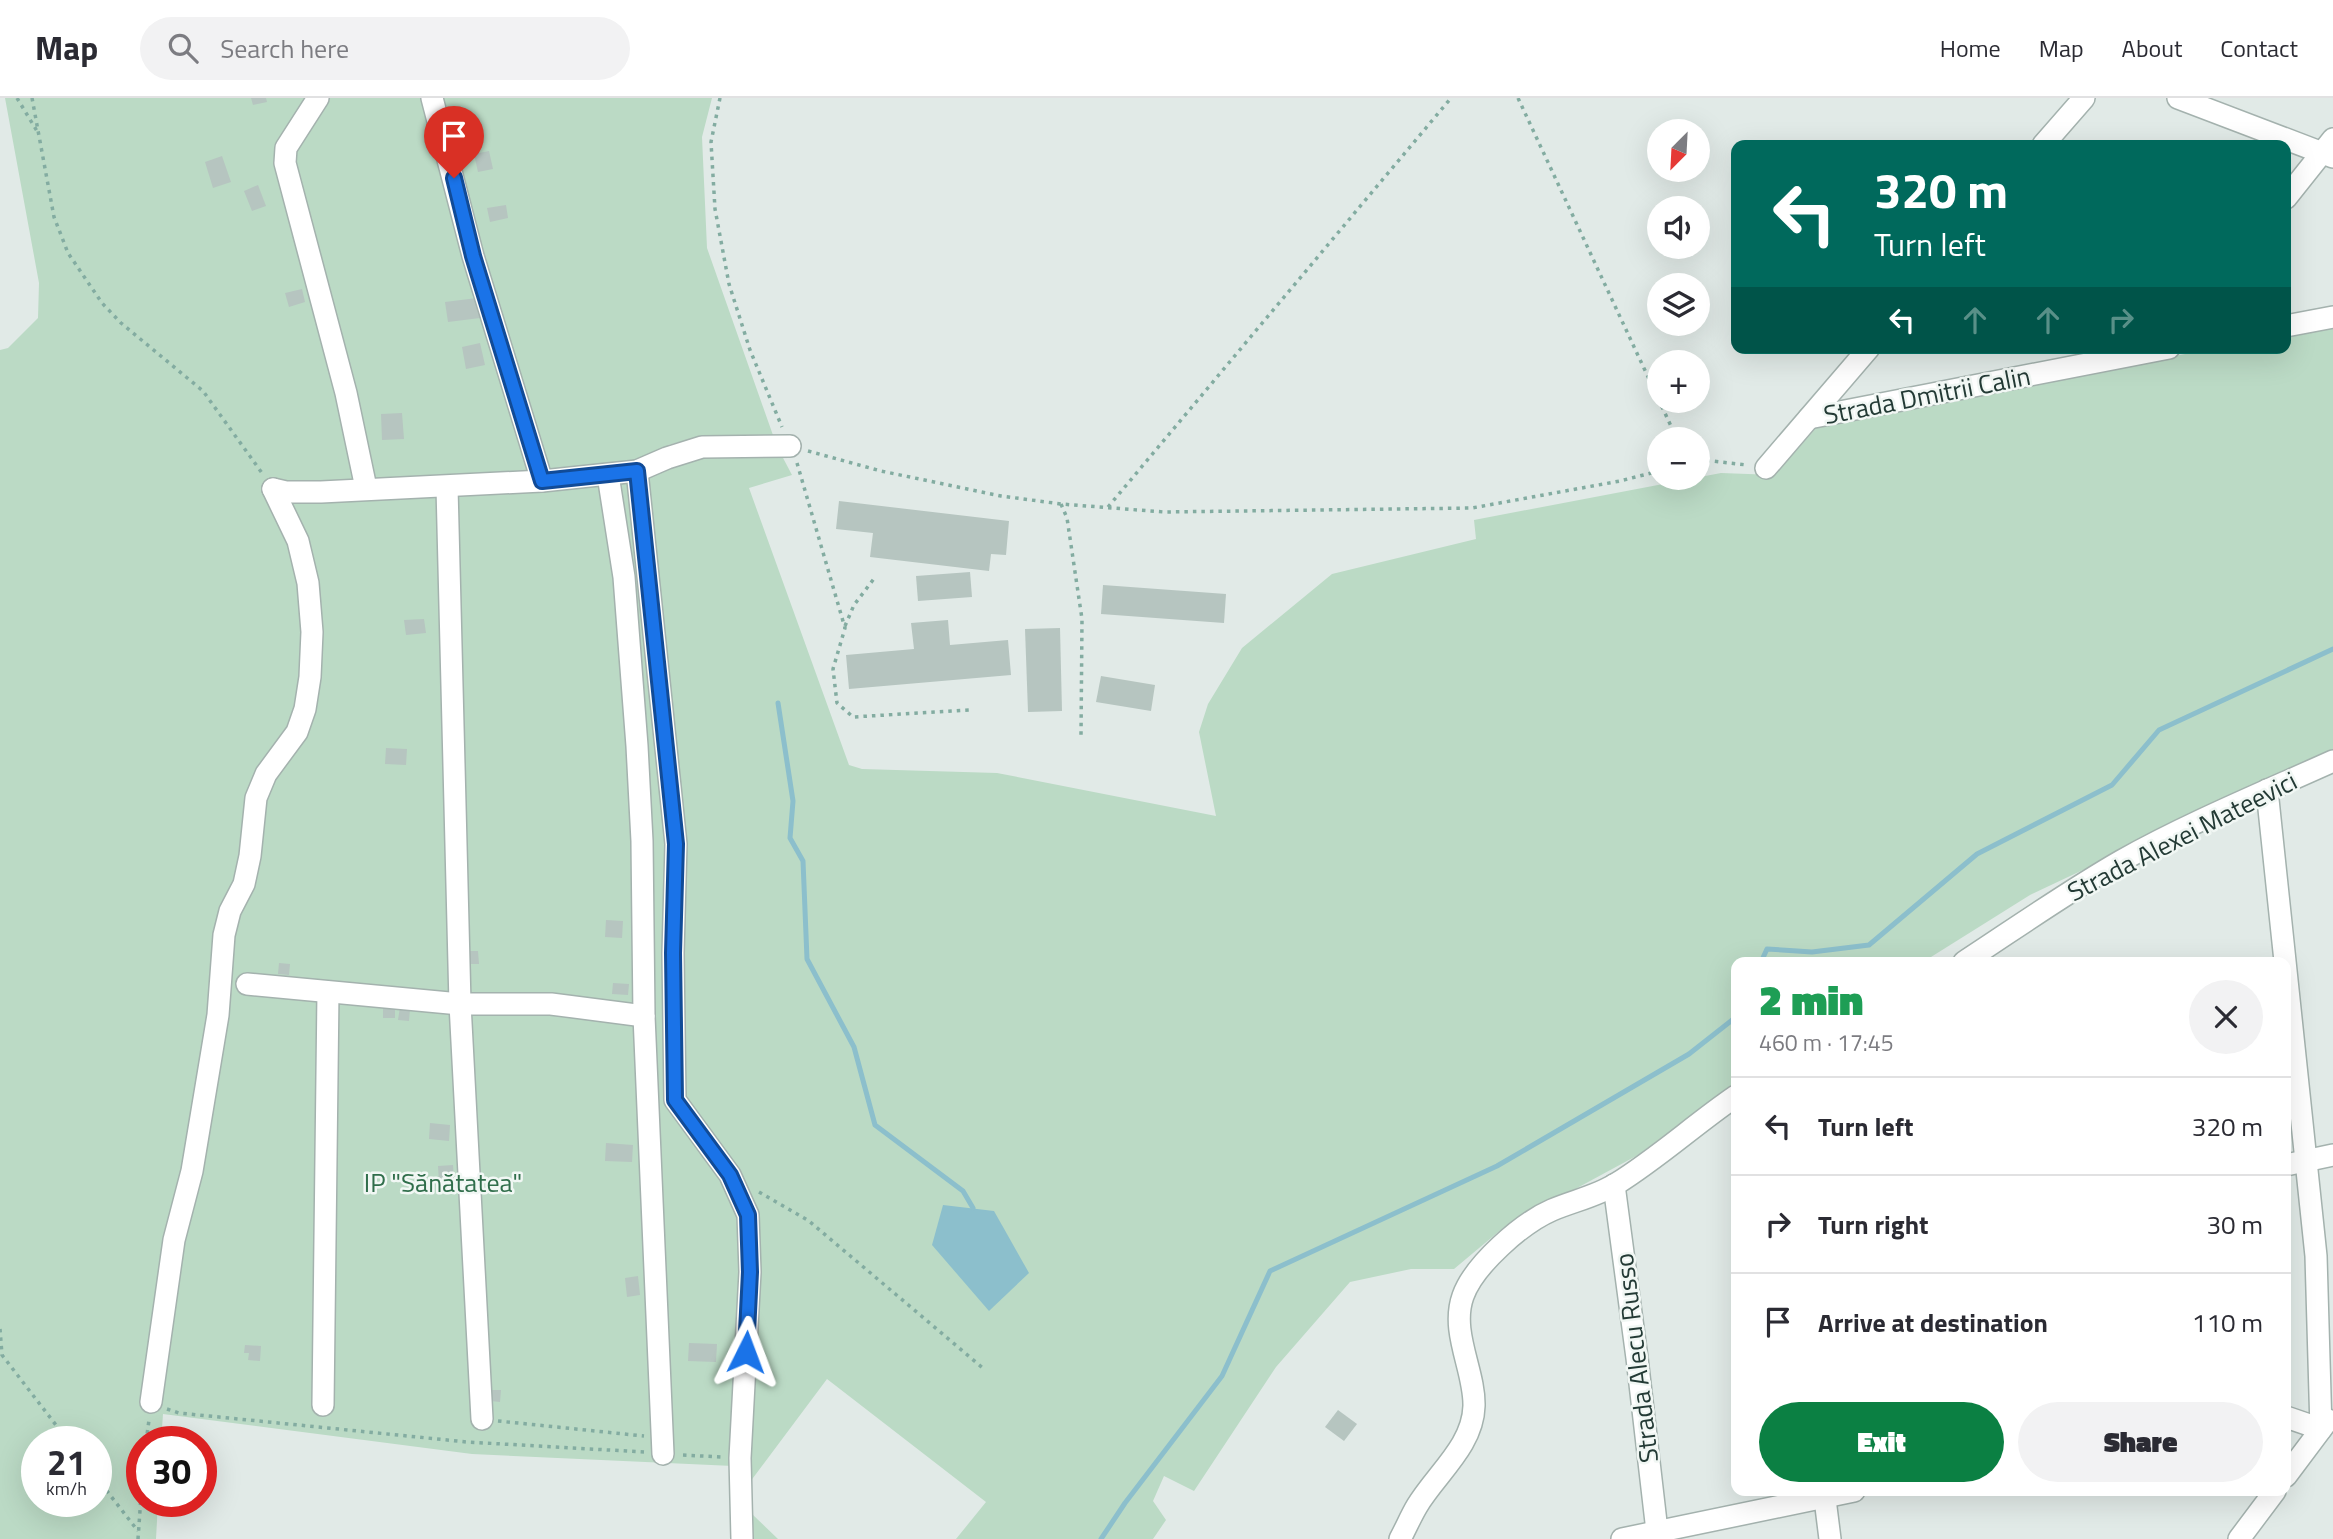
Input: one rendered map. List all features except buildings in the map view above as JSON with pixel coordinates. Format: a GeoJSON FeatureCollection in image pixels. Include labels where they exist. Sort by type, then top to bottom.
{"type":"FeatureCollection","features":[{"type":"Feature","properties":{"kind":"street"},"geometry":{"type":"LineString","coordinates":[[318,98],[286,148],[285,163],[346,393],[366,488]]}},
{"type":"Feature","properties":{"kind":"street"},"geometry":{"type":"LineString","coordinates":[[432,98],[473,256],[542,481]]}},
{"type":"Feature","properties":{"kind":"street"},"geometry":{"type":"LineString","coordinates":[[2047,140],[2084,98]]}},
{"type":"Feature","properties":{"kind":"street"},"geometry":{"type":"LineString","coordinates":[[2178,98],[2329,150],[2291,192]]}},
{"type":"Feature","properties":{"kind":"street"},"geometry":{"type":"LineString","coordinates":[[2291,325],[2333,317]]}},
{"type":"Feature","properties":{"kind":"street"},"geometry":{"type":"LineString","coordinates":[[1766,468],[1864,354]]}},
{"type":"Feature","properties":{"kind":"street","name":"Strada Dmitrii Calin"},"geometry":{"type":"LineString","coordinates":[[1809,418],[2140,354]]}},
{"type":"Feature","properties":{"kind":"street"},"geometry":{"type":"LineString","coordinates":[[273,489],[286,492],[321,492],[542,481],[637,471],[702,447],[789,446]]}},
{"type":"Feature","properties":{"kind":"street"},"geometry":{"type":"LineString","coordinates":[[637,471],[676,844],[673,953],[675,1100],[730,1175],[748,1215],[750,1272],[740,1458],[742,1539]]}},
{"type":"Feature","properties":{"kind":"street"},"geometry":{"type":"LineString","coordinates":[[608,475],[624,577],[637,746],[642,841],[644,1016],[662,1446]]}},
{"type":"Feature","properties":{"kind":"street"},"geometry":{"type":"LineString","coordinates":[[447,487],[460,1004],[482,1419]]}},
{"type":"Feature","properties":{"kind":"street"},"geometry":{"type":"LineString","coordinates":[[151,1402],[174,1240],[192,1171],[218,1015],[225,935],[230,911],[244,884],[256,798],[266,774],[297,732],[305,709],[308,687],[312,632],[308,583],[298,541],[273,489]]}},
{"type":"Feature","properties":{"kind":"street","name":"Strada Alexei Mateevici"},"geometry":{"type":"LineString","coordinates":[[1971,957],[2051,903],[2122,860],[2333,761]]}},
{"type":"Feature","properties":{"kind":"street"},"geometry":{"type":"LineString","coordinates":[[2267,790],[2285,957]]}},
{"type":"Feature","properties":{"kind":"street"},"geometry":{"type":"LineString","coordinates":[[247,984],[460,1004],[551,1004],[644,1016]]}},
{"type":"Feature","properties":{"kind":"street"},"geometry":{"type":"LineString","coordinates":[[323,1405],[328,992]]}},
{"type":"Feature","properties":{"kind":"street"},"geometry":{"type":"LineString","coordinates":[[2291,1013],[2316,1256],[2327,1421],[2291,1469]]}},
{"type":"Feature","properties":{"kind":"street"},"geometry":{"type":"LineString","coordinates":[[1400,1539],[1417,1506],[1464,1441],[1471,1426],[1474,1407],[1460,1314],[1463,1296],[1470,1281],[1527,1222],[1614,1185],[1731,1100]]}},
{"type":"Feature","properties":{"kind":"street"},"geometry":{"type":"LineString","coordinates":[[2291,1164],[2333,1155]]}},
{"type":"Feature","properties":{"kind":"street","name":"Strada Alecu Russo"},"geometry":{"type":"LineString","coordinates":[[1614,1185],[1657,1531]]}},
{"type":"Feature","properties":{"kind":"street"},"geometry":{"type":"LineString","coordinates":[[2291,1417],[2327,1421]]}},
{"type":"Feature","properties":{"kind":"street"},"geometry":{"type":"LineString","coordinates":[[1622,1539],[1815,1496]]}},
{"type":"Feature","properties":{"kind":"street"},"geometry":{"type":"LineString","coordinates":[[1824,1496],[1830,1539]]}},
{"type":"Feature","properties":{"kind":"street"},"geometry":{"type":"LineString","coordinates":[[2239,1539],[2271,1496]]}},
{"type":"Feature","properties":{"kind":"path"},"geometry":{"type":"LineString","coordinates":[[17,98],[39,136]]}},
{"type":"Feature","properties":{"kind":"path"},"geometry":{"type":"LineString","coordinates":[[32,98],[54,217],[68,253],[102,303],[121,323],[203,391],[273,489]]}},
{"type":"Feature","properties":{"kind":"path"},"geometry":{"type":"LineString","coordinates":[[720,98],[711,142],[715,209],[729,284],[750,350],[801,473],[845,628]]}},
{"type":"Feature","properties":{"kind":"path"},"geometry":{"type":"LineString","coordinates":[[1107,507],[1451,98]]}},
{"type":"Feature","properties":{"kind":"path"},"geometry":{"type":"LineString","coordinates":[[1518,98],[1671,427]]}},
{"type":"Feature","properties":{"kind":"path"},"geometry":{"type":"LineString","coordinates":[[789,446],[881,471],[1001,496],[1060,504],[1164,512],[1472,508],[1647,474]]}},
{"type":"Feature","properties":{"kind":"path"},"geometry":{"type":"LineString","coordinates":[[1710,461],[1766,468]]}},
{"type":"Feature","properties":{"kind":"path"},"geometry":{"type":"LineString","coordinates":[[1060,504],[1067,518],[1082,619],[1081,736]]}},
{"type":"Feature","properties":{"kind":"path"},"geometry":{"type":"LineString","coordinates":[[876,576],[853,605],[845,628],[834,669],[837,703],[853,717],[969,710]]}},
{"type":"Feature","properties":{"kind":"path"},"geometry":{"type":"LineString","coordinates":[[730,1175],[809,1221],[985,1369]]}},
{"type":"Feature","properties":{"kind":"path"},"geometry":{"type":"LineString","coordinates":[[0,1329],[2,1355],[57,1426]]}},
{"type":"Feature","properties":{"kind":"path"},"geometry":{"type":"LineString","coordinates":[[151,1402],[179,1413],[467,1442],[662,1446]]}},
{"type":"Feature","properties":{"kind":"path"},"geometry":{"type":"LineString","coordinates":[[482,1419],[740,1458]]}},
{"type":"Feature","properties":{"kind":"path"},"geometry":{"type":"LineString","coordinates":[[112,1498],[138,1531]]}},
{"type":"Feature","properties":{"kind":"path"},"geometry":{"type":"LineString","coordinates":[[138,1539],[139,1517]]}},
{"type":"Feature","properties":{"kind":"green space","name":"IP \"Sănătatea\""},"geometry":{"type":"Polygon","coordinates":[[[5,98],[712,98],[702,137],[707,248],[774,438],[698,437],[668,445],[671,465],[710,456],[782,456],[792,475],[749,488],[849,765],[862,769],[997,773],[1216,816],[1199,732],[1208,704],[1242,648],[1332,574],[1476,539],[1474,520],[1647,487],[1647,490],[1710,490],[1710,475],[1721,473],[1775,475],[1816,428],[2185,354],[2291,354],[2291,333],[2333,325],[2333,752],[2030,895],[1931,957],[1731,957],[1731,1086],[1638,1155],[1503,1228],[1454,1269],[1411,1269],[1350,1282],[1276,1367],[1194,1491],[1164,1476],[1153,1501],[1166,1520],[1153,1539],[956,1539],[986,1502],[827,1379],[750,1482],[733,1466],[472,1454],[163,1414],[162,1426],[126,1426],[126,1517],[157,1517],[156,1539],[0,1539],[0,350],[8,348],[38,318],[39,283],[5,98]]]}},
{"type":"Feature","properties":{"kind":"green space"},"geometry":{"type":"Polygon","coordinates":[[[752,1514],[778,1539],[750,1539],[752,1514]]]}},
{"type":"Feature","properties":{"kind":"water"},"geometry":{"type":"Polygon","coordinates":[[[943,1205],[994,1211],[1029,1273],[989,1311],[932,1245],[943,1205]]]}},
{"type":"Feature","properties":{"kind":"waterway"},"geometry":{"type":"LineString","coordinates":[[1763,957],[1767,949],[1812,952],[1869,945],[1977,854],[2112,785],[2159,730],[2333,649]]}},
{"type":"Feature","properties":{"kind":"waterway"},"geometry":{"type":"LineString","coordinates":[[778,703],[793,801],[790,838],[803,861],[807,959],[854,1047],[875,1125],[963,1191],[973,1208]]}},
{"type":"Feature","properties":{"kind":"waterway"},"geometry":{"type":"LineString","coordinates":[[1101,1539],[1125,1503],[1222,1376],[1270,1271],[1497,1166],[1689,1054],[1731,1021]]}},
{"type":"Feature","properties":{"kind":"route"},"geometry":{"type":"LineString","coordinates":[[454,178],[473,256],[542,481],[637,471],[676,844],[673,953],[675,1100],[730,1175],[748,1215],[750,1272],[746,1352]]}}]}
